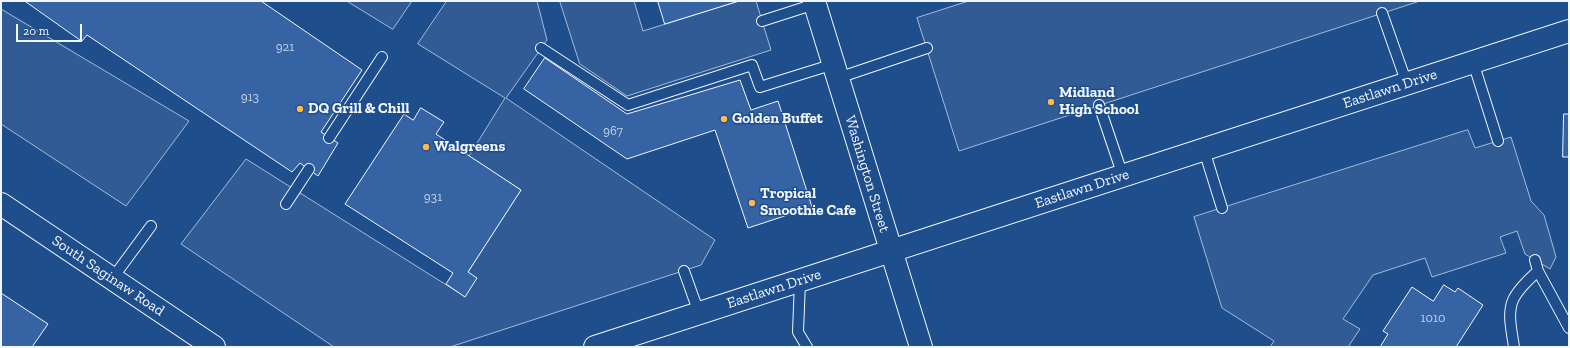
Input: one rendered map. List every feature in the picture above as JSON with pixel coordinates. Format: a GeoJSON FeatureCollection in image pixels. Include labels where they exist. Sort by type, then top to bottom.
{"type":"FeatureCollection","features":[{"type":"Feature","properties":{"kind":"street","name":"Washington Street"},"geometry":{"type":"LineString","coordinates":[[814,2],[921,347]]}},
{"type":"Feature","properties":{"kind":"street","name":"Eastlawn Drive"},"geometry":{"type":"LineString","coordinates":[[594,347],[1569,31]]}},
{"type":"Feature","properties":{"kind":"street","name":"South Saginaw Road"},"geometry":{"type":"LineString","coordinates":[[1,204],[214,347]]}},
{"type":"Feature","properties":{"kind":"lane"},"geometry":{"type":"LineString","coordinates":[[762,21],[814,2]]}},
{"type":"Feature","properties":{"kind":"lane"},"geometry":{"type":"LineString","coordinates":[[1382,13],[1407,84]]}},
{"type":"Feature","properties":{"kind":"lane"},"geometry":{"type":"LineString","coordinates":[[541,48],[628,105],[752,65],[760,87],[836,71],[927,48]]}},
{"type":"Feature","properties":{"kind":"lane"},"geometry":{"type":"LineString","coordinates":[[329,138],[382,57]]}},
{"type":"Feature","properties":{"kind":"lane"},"geometry":{"type":"LineString","coordinates":[[1473,62],[1498,141]]}},
{"type":"Feature","properties":{"kind":"lane"},"geometry":{"type":"LineString","coordinates":[[1099,106],[1123,176]]}},
{"type":"Feature","properties":{"kind":"lane"},"geometry":{"type":"LineString","coordinates":[[1204,150],[1222,208]]}},
{"type":"Feature","properties":{"kind":"lane"},"geometry":{"type":"LineString","coordinates":[[286,204],[309,169]]}},
{"type":"Feature","properties":{"kind":"lane"},"geometry":{"type":"LineString","coordinates":[[112,279],[151,226]]}},
{"type":"Feature","properties":{"kind":"lane"},"geometry":{"type":"LineString","coordinates":[[1534,260],[1538,271],[1569,328]]}},
{"type":"Feature","properties":{"kind":"lane"},"geometry":{"type":"LineString","coordinates":[[684,271],[699,313]]}},
{"type":"Feature","properties":{"kind":"lane"},"geometry":{"type":"LineString","coordinates":[[1514,347],[1510,321],[1513,300],[1521,288],[1538,271]]}},
{"type":"Feature","properties":{"kind":"lane"},"geometry":{"type":"LineString","coordinates":[[800,281],[798,332],[808,347]]}},
{"type":"Feature","properties":{"kind":"shaded area"},"geometry":{"type":"Polygon","coordinates":[[[347,1],[412,1],[393,29],[347,1]]]}},
{"type":"Feature","properties":{"kind":"shaded area"},"geometry":{"type":"Polygon","coordinates":[[[447,1],[537,1],[547,40],[506,98],[715,240],[701,265],[450,347],[334,347],[181,244],[246,159],[464,296],[468,272],[521,190],[469,156],[505,98],[418,44],[447,1]]]}},
{"type":"Feature","properties":{"kind":"shaded area"},"geometry":{"type":"Polygon","coordinates":[[[560,1],[634,1],[643,31],[739,1],[756,1],[771,50],[627,96],[580,64],[560,1]]]}},
{"type":"Feature","properties":{"kind":"shaded area"},"geometry":{"type":"Polygon","coordinates":[[[969,1],[1420,1],[959,151],[917,18],[969,1]]]}},
{"type":"Feature","properties":{"kind":"shaded area"},"geometry":{"type":"Polygon","coordinates":[[[1,9],[189,121],[126,206],[1,124],[1,9]]]}},
{"type":"Feature","properties":{"kind":"shaded area"},"geometry":{"type":"Polygon","coordinates":[[[1468,130],[1475,148],[1511,137],[1531,201],[1544,215],[1556,257],[1550,269],[1525,254],[1517,231],[1500,237],[1506,253],[1432,277],[1425,258],[1373,275],[1343,319],[1360,329],[1348,347],[1270,347],[1274,341],[1222,308],[1194,217],[1468,130]]]}},
{"type":"Feature","properties":{"kind":"building"},"geometry":{"type":"Polygon","coordinates":[[[25,1],[261,1],[362,70],[321,132],[338,143],[318,176],[300,163],[292,172],[87,35],[82,41],[25,1]]]}},
{"type":"Feature","properties":{"kind":"building"},"geometry":{"type":"Polygon","coordinates":[[[658,1],[739,1],[665,24],[658,1]]]}},
{"type":"Feature","properties":{"kind":"building"},"geometry":{"type":"Polygon","coordinates":[[[545,58],[627,114],[740,80],[751,110],[778,101],[812,207],[748,228],[715,130],[627,159],[524,89],[545,58]]]}},
{"type":"Feature","properties":{"kind":"building","name":"Walgreens"},"geometry":{"type":"Polygon","coordinates":[[[421,108],[444,122],[436,134],[521,190],[468,272],[477,278],[465,297],[446,284],[453,273],[345,204],[404,114],[413,120],[421,108]]]}},
{"type":"Feature","properties":{"kind":"building"},"geometry":{"type":"Polygon","coordinates":[[[1564,114],[1569,114],[1569,157],[1563,157],[1564,114]]]}},
{"type":"Feature","properties":{"kind":"building"},"geometry":{"type":"Polygon","coordinates":[[[1444,285],[1455,292],[1458,288],[1483,305],[1456,347],[1380,347],[1388,334],[1383,331],[1412,287],[1433,301],[1444,285]]]}},
{"type":"Feature","properties":{"kind":"building"},"geometry":{"type":"Polygon","coordinates":[[[1,293],[48,324],[32,347],[1,347],[1,293]]]}},
{"type":"Feature","properties":{"kind":"place","name":"Midland High School"},"geometry":{"type":"Point","coordinates":[1051,102]}},
{"type":"Feature","properties":{"kind":"place","name":"DQ Grill & Chill"},"geometry":{"type":"Point","coordinates":[300,109]}},
{"type":"Feature","properties":{"kind":"place","name":"Golden Buffet"},"geometry":{"type":"Point","coordinates":[724,119]}},
{"type":"Feature","properties":{"kind":"place","name":"Walgreens"},"geometry":{"type":"Point","coordinates":[426,147]}},
{"type":"Feature","properties":{"kind":"place","name":"Tropical Smoothie Cafe"},"geometry":{"type":"Point","coordinates":[752,203]}}]}
